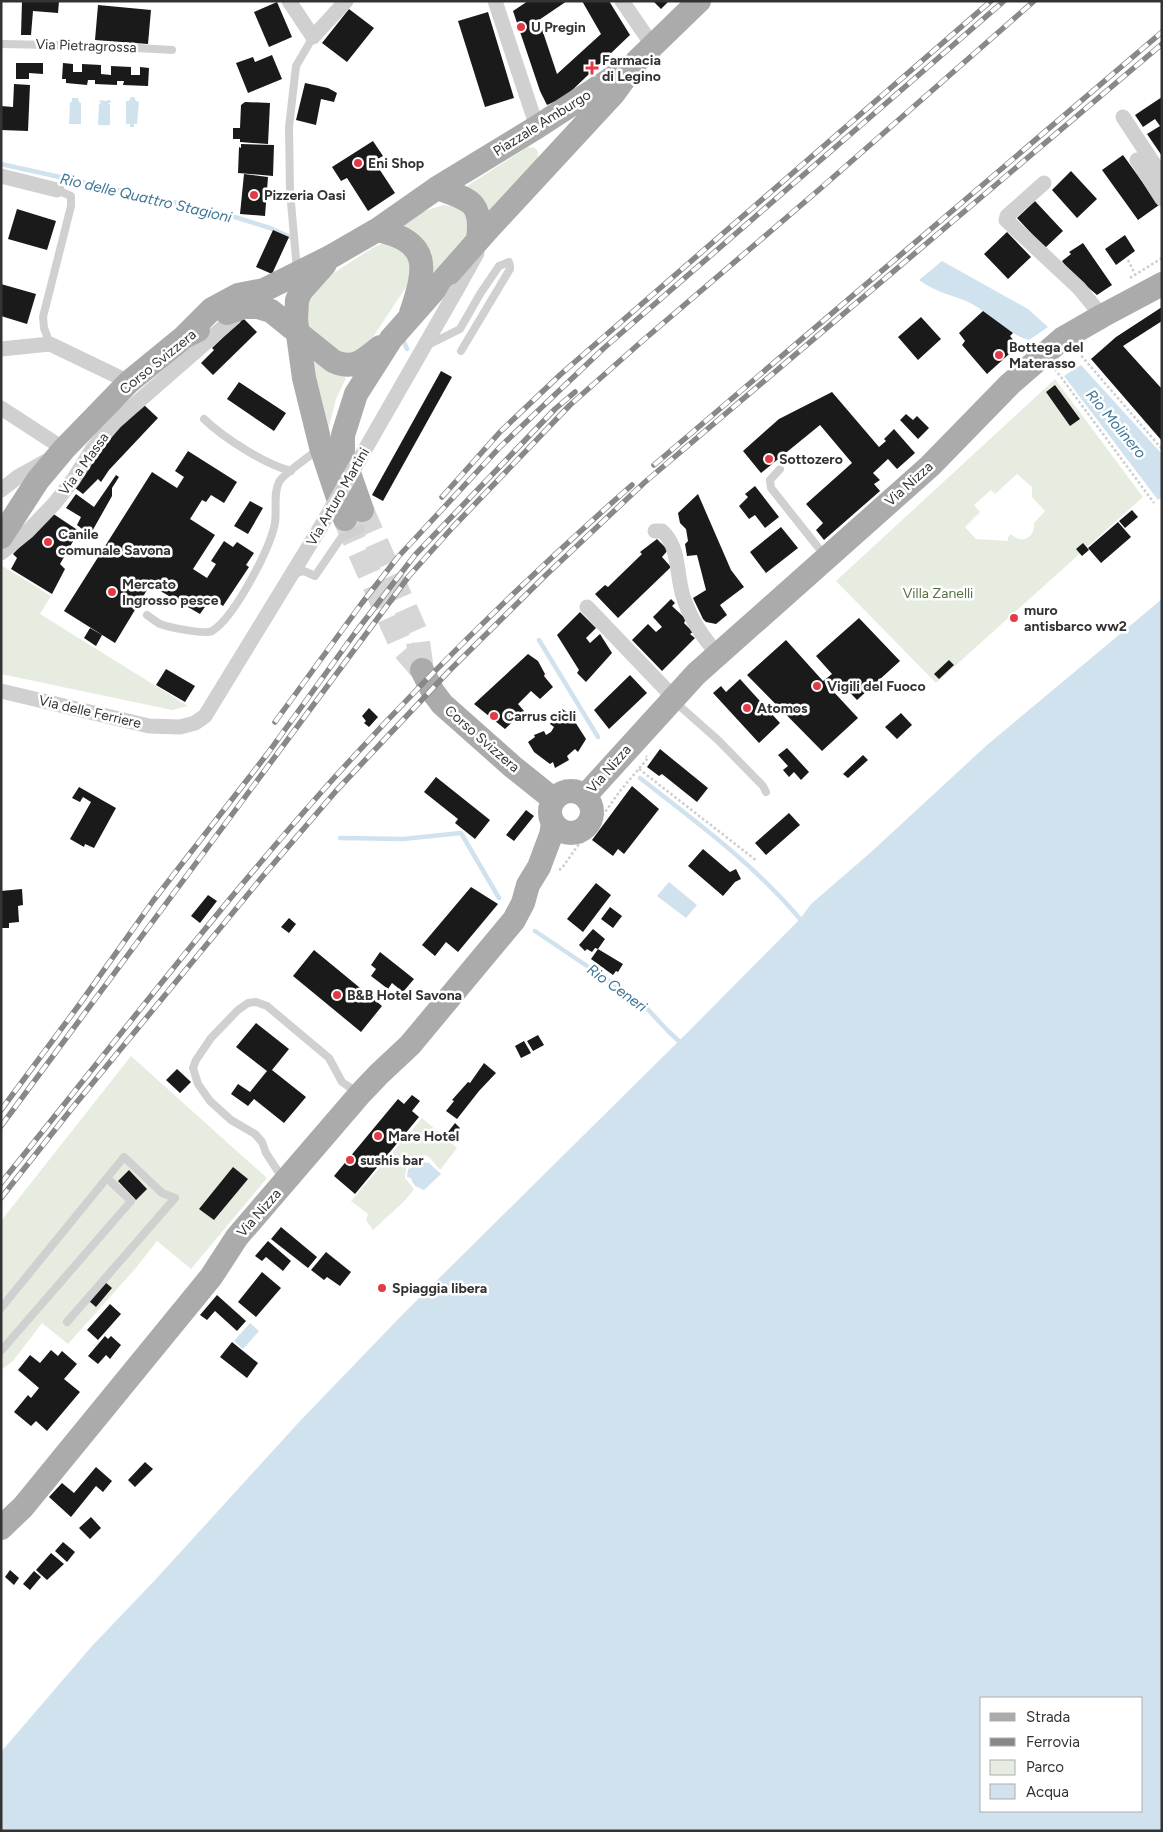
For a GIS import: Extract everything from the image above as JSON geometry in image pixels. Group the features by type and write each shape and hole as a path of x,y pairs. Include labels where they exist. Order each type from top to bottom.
{"main road":[{"path":"645,53 699,1"},
{"name":"Piazzale Amburgo","path":"184,337 212,309 238,295 264,290 332,256 378,230 437,188 537,127 645,53"},
{"name":"Piazzale Amburgo","path":"332,256 307,283 297,300 296,320 298,334 333,361 341,365 350,366 366,358 391,338 614,93 645,53"},
{"path":"537,127 553,143 552,160"},
{"path":"437,188 470,201 475,207 482,240"},
{"path":"378,230 400,236 410,243 421,257 421,276 418,292 408,319"},
{"name":"Via Nizza","path":"585,796 696,674 930,466 1010,384 1068,336 1162,284"},
{"name":"Corso Svizzera","path":"1,537 38,480 61,452 129,382 184,337 232,311 244,307 272,311 298,334"},
{"path":"298,334 304,378 320,447 356,519"},
{"name":"Piazzale Amburgo","path":"356,519 343,456 343,435 356,394 391,338"},
{"name":"Corso Svizzera","path":"422,670 433,692 442,704 513,767 553,799"},
{"path":"523,903 528,885 539,867 550,835 560,829 580,831 590,822 592,808 585,796 579,792 565,791 553,799 549,812 560,829 565,844 551,872 537,893 523,903"},
{"name":"Via Nizza","path":"1,1528 23,1507 211,1277 237,1237 360,1094 410,1045 514,920 523,903"}],"street":[{"path":"289,1 313,37 346,1"},
{"path":"495,1 537,127"},
{"path":"622,1 645,53"},
{"path":"1123,117 1161,172"},
{"path":"1137,160 1162,199"},
{"path":"2,181 57,190"},
{"path":"1044,183 1007,216 1007,222 1080,288 1102,316"},
{"name":"Via Arturo Martini","path":"180,727 195,723 205,716 320,528 424,348 482,240"},
{"name":"Via a Massa","path":"1,553 27,532 54,504 73,480 103,435 116,421 235,317"},
{"path":"1,348 50,344 129,382"},
{"path":"1,408 61,452 1,490"},
{"path":"655,531 662,531 668,536 676,559 682,595 700,634 718,655"},
{"path":"587,607 674,699"},
{"name":"Via delle Ferriere","path":"1,692 149,726 180,727"}],"lane":[{"path":"297,273 290,191 289,127 296,66 313,37"},
{"name":"Via Pietragrossa","path":"1,44 104,46 172,50"},
{"path":"50,344 44,328 43,317 71,206 71,196 57,190"},
{"path":"424,348 460,329 499,266 509,262 510,269 461,352"},
{"path":"204,419 214,429 275,467 290,471"},
{"path":"146,615 160,624 199,633 211,632 221,623 236,605 259,566 275,524 276,491 280,479 307,460 320,447"},
{"path":"780,469 770,480 771,488 826,558"},
{"path":"290,576 304,571 315,576 356,519"},
{"path":"674,699 718,740 763,786 766,792"},
{"path":"285,1183 266,1153 262,1142 255,1134 231,1120 210,1101 198,1084 193,1068 196,1060 211,1038 238,1010 248,1003 256,1002 267,1006 329,1058 342,1082 360,1094"},
{"path":"1,1308 124,1157 162,1193 176,1198 68,1322"},
{"path":"1,1351 131,1201 108,1178"}],"path":[{"path":"1128,260 1136,274"},
{"path":"1068,336 1080,356 1162,449"},
{"path":"1044,354 1154,502"},
{"path":"551,872 556,872 562,868 620,791 648,758"},
{"path":"639,769 757,861"}],"green space":[{"path":"528,147 535,148 538,152 538,160 488,216 485,202 467,186"},
{"path":"443,205 455,207 463,211 468,218 471,230 428,287 395,225"},
{"path":"386,242 408,249 412,278 365,349 344,358 305,325 309,289 374,247"},
{"path":"310,357 346,378 336,399 327,434"},
{"name":"Villa Zanelli","path":"1055,379 1143,497 936,683 836,581","holes":["1017,474 1032,487 1032,497 1045,511 1034,523 1032,533 1027,538 1019,539 1011,534 1008,537 1008,541 976,539 965,527 980,512 974,505 991,490 995,494"]},
{"path":"1,565 51,596 40,614 188,706 172,710 1,674"},
{"path":"131,1056 267,1178 191,1269 157,1241 135,1269 68,1344 42,1323 13,1361 1,1370 1,1221"},
{"path":"422,1118 457,1148 440,1170 425,1155 406,1169 405,1178 414,1189 373,1230 366,1220 368,1214 351,1201"}],"water":[{"path":"131,97 134,97 139,102 137,124 134,124 134,127 126,124 126,101 129,101"},
{"path":"72,98 78,98 81,103 81,124 69,124 70,102 72,102"},
{"path":"101,100 110,100 111,103 108,103 110,105 110,125 98,125 99,104 102,103 99,102"},
{"path":"942,261 1028,309 1048,327 1029,340 1005,328 974,305 936,290 919,280"},
{"name":"Rio Molinero","path":"1081,365 1162,454 1162,497 1158,500 1064,376"},
{"path":"1162,599 1162,1831 1,1831 1,1752 92,1646 156,1579 300,1421 405,1312 690,1030 800,919 811,904 870,853 987,745"},
{"path":"669,882 697,905 686,918 657,896"},
{"path":"421,1162 429,1163 441,1174 424,1190 416,1186 411,1178 407,1177 408,1169"},
{"path":"250,1323 259,1331 243,1349 234,1341"}],"building":[{"path":"22,1 59,1 58,13 33,11 31,35 21,35"},
{"path":"528,1 567,1 539,20 557,74 601,34 582,1 609,1 630,35 565,97 547,105 540,91 513,11"},
{"path":"653,1 669,1 661,9"},
{"path":"277,2 292,37 269,47 254,12"},
{"path":"98,5 151,10 148,44 95,40"},
{"path":"349,9 374,28 347,62 322,43"},
{"path":"488,12 514,98 485,107 458,21"},
{"path":"272,55 282,79 248,93 236,63 253,57 255,62"},
{"path":"16,63 43,63 43,74 29,73 29,79 16,79"},
{"path":"63,63 73,64 73,72 82,72 82,64 101,65 101,74 111,75 111,66 131,67 131,75 140,75 140,67 149,68 148,86 123,85 124,81 117,81 117,85 95,84 95,80 88,80 87,85 66,83 66,79 62,79"},
{"path":"305,83 328,88 337,93 334,102 321,99 316,125 296,120"},
{"path":"14,84 30,85 28,131 1,130 1,106 13,107"},
{"path":"1162,97 1162,156 1147,134 1160,126 1155,119 1143,127 1135,115"},
{"path":"245,102 270,103 268,144 240,142 240,139 233,139 233,128 240,128 241,105"},
{"path":"373,141 383,156 374,161 395,193 368,211 347,178 341,181 332,167"},
{"path":"241,144 274,145 273,176 238,173 239,147 241,148"},
{"path":"1123,155 1159,205 1138,220 1102,170"},
{"path":"1071,171 1097,199 1077,218 1052,190"},
{"name":"Pizzeria Oasi","path":"244,174 268,177 265,216 240,214"},
{"path":"1035,201 1063,231 1045,248 1017,218"},
{"path":"17,209 56,221 47,250 8,239"},
{"path":"273,230 289,237 272,274 256,267"},
{"path":"1007,232 1031,257 1008,279 984,254"},
{"path":"1125,235 1135,251 1116,265 1105,249"},
{"path":"1083,243 1112,285 1097,295 1069,271 1062,261 1071,254 1069,252"},
{"path":"1,284 36,294 27,324 1,316"},
{"path":"1162,307 1162,321 1123,346 1162,389 1162,441 1091,359 1116,337"},
{"path":"983,311 1013,333 1010,336 1018,346 987,374 962,345 965,341 959,333"},
{"path":"921,317 941,339 918,360 898,337"},
{"path":"243,318 257,332 213,375 201,363 214,350 212,348"},
{"path":"441,371 452,377 383,501 372,495"},
{"path":"239,382 286,413 274,431 227,399"},
{"path":"1055,385 1080,419 1070,426 1046,392"},
{"path":"832,392 879,447 886,441 884,439 894,429 915,453 897,469 888,459 873,473 880,480 874,484 880,491 824,540 816,530 823,523 806,504 852,463 820,425 761,473 743,451 779,419"},
{"path":"144,405 158,418 109,470 101,482 98,479 83,494 75,488 113,434"},
{"path":"906,414 913,420 917,416 929,428 918,439 900,420"},
{"path":"188,451 237,482 224,503 211,495 206,502 202,500 190,519 215,535 193,569 207,578 216,564 211,561 224,541 233,547 237,542 254,553 246,565 249,567 223,606 211,598 200,614 150,585 115,643 64,611 152,472 177,488 184,477 175,471"},
{"path":"116,475 119,477 112,488 112,496 90,535 77,525 81,517 66,508 76,494 94,507"},
{"path":"755,486 779,517 765,528 755,515 749,519 739,506 748,497 745,494"},
{"path":"698,494 731,570 744,587 720,605 727,615 716,624 706,622 703,619 693,598 706,590 697,555 687,556 685,544 688,541 686,529 680,523 678,513"},
{"path":"250,501 263,508 248,534 234,526"},
{"path":"1132,510 1138,517 1125,528 1119,521"},
{"name":"Canile comunale Savona","path":"52,513 79,531 60,564 65,569 52,594 11,569 17,558 13,554"},
{"path":"1118,522 1131,537 1101,563 1088,548"},
{"path":"781,527 798,548 766,573 750,552"},
{"path":"657,539 668,550 662,557 671,567 618,618 595,594 605,585 608,587 642,554 640,552"},
{"path":"1083,543 1089,550 1082,556 1076,549"},
{"path":"671,599 675,603 672,606 686,619 684,623 693,632 690,634 695,638 662,671 632,640 648,624 656,632 662,627 653,617"},
{"path":"580,612 596,628 586,638 590,643 600,634 612,653 586,682 577,673 579,670 557,635"},
{"path":"859,618 900,661 857,700 839,681 831,689 858,718 822,751 747,675 786,640 823,681 832,674 816,656"},
{"path":"90,628 102,635 96,646 84,638"},
{"path":"528,654 538,661 545,674 544,676 553,687 540,699 531,691 518,704 524,711 505,729 474,704"},
{"path":"949,660 954,665 939,679 934,674"},
{"path":"166,669 195,686 185,702 156,685"},
{"path":"630,675 647,693 609,729 594,710"},
{"name":"Atomos","path":"740,679 780,723 759,743 713,693 721,686 726,692"},
{"path":"369,708 378,717 369,727 364,723 366,721 362,716"},
{"path":"562,709 570,714 586,739 578,752 575,749 567,756 569,760 555,768 553,762 550,764 534,752 528,742 535,737 534,735 544,731 546,735 551,732 554,727 550,724 556,714 557,716"},
{"path":"901,713 912,725 897,739 885,727"},
{"path":"787,748 809,772 801,780 794,772 789,777 783,770 788,766 778,755"},
{"path":"660,749 708,788 697,802 662,774 659,776 647,767"},
{"path":"863,755 868,760 848,778 843,774"},
{"path":"436,777 490,820 475,839 455,823 458,819 424,792"},
{"path":"632,786 659,809 624,854 618,849 613,856 592,840"},
{"path":"79,787 116,808 94,848 85,844 84,847 70,839 91,802 83,797 80,802 72,798"},
{"path":"526,810 534,816 514,841 506,835"},
{"path":"789,813 800,825 766,855 755,843"},
{"path":"703,849 730,872 736,869 741,879 735,882 723,896 688,866"},
{"path":"596,883 611,895 583,932 567,919"},
{"path":"471,887 498,904 458,952 446,942 435,956 422,945"},
{"path":"22,889 23,905 18,906 19,922 9,923 9,928 1,928 1,891"},
{"path":"208,895 217,901 200,923 191,916"},
{"path":"610,907 622,916 613,928 601,919"},
{"path":"289,918 296,924 289,933 281,927"},
{"path":"593,929 605,939 598,949 595,948 592,952 587,949 585,951 579,945"},
{"path":"598,949 623,964 618,972 616,971 613,975 591,959"},
{"path":"314,950 382,1006 361,1032 293,976"},
{"path":"380,952 414,979 403,992 392,983 388,989 371,976 376,969 371,965"},
{"path":"256,1023 289,1049 272,1070 306,1097 284,1123 254,1099 248,1106 231,1094 238,1084 250,1092 267,1071 236,1047"},
{"path":"538,1035 544,1045 533,1051 527,1041"},
{"path":"524,1041 531,1053 521,1058 515,1046"},
{"path":"484,1063 496,1073 457,1119 446,1111 454,1101 452,1100 468,1082 470,1083"},
{"path":"177,1069 191,1082 180,1093 166,1080"},
{"path":"412,1095 420,1101 412,1111 419,1117 355,1194 334,1176 398,1099 404,1104"},
{"path":"455,1123 460,1128 453,1137 448,1132"},
{"path":"233,1167 248,1179 214,1220 199,1209"},
{"path":"129,1170 147,1189 136,1200 118,1181"},
{"path":"281,1227 317,1257 308,1268 271,1239"},
{"path":"268,1241 291,1261 283,1271 266,1257 262,1261 255,1256"},
{"path":"326,1252 351,1272 340,1286 327,1277 324,1280 311,1270"},
{"path":"262,1272 281,1288 256,1317 238,1302"},
{"path":"105,1282 112,1288 96,1307 89,1301"},
{"path":"217,1295 246,1321 237,1331 215,1311 207,1320 200,1315"},
{"path":"110,1304 121,1314 98,1340 87,1330"},
{"path":"105,1336 108,1339 111,1336 121,1345 110,1359 106,1355 98,1364 88,1356"},
{"path":"232,1342 258,1363 247,1378 220,1357"},
{"path":"51,1350 58,1356 62,1351 77,1364 64,1379 80,1392 47,1431 36,1421 31,1426 14,1412 28,1395 31,1398 39,1388 18,1370 30,1355 40,1363"},
{"path":"145,1462 153,1469 135,1487 128,1480"},
{"path":"96,1467 112,1481 103,1492 96,1486 71,1517 49,1497 62,1483 74,1493"},
{"path":"91,1517 101,1528 90,1539 79,1528"},
{"path":"63,1542 75,1552 67,1562 55,1551"},
{"path":"51,1553 64,1564 47,1580 36,1570"},
{"path":"10,1570 19,1578 14,1585 5,1577"},
{"path":"34,1571 41,1577 30,1590 23,1584"}],"waterway":[{"name":"Rio delle Quattro Stagioni","path":"1,164 222,213 270,228 290,237"},
{"name":"Rio delle Quattro Stagioni","path":"404,342 407,349"},
{"name":"Rio delle Quattro Stagioni","path":"539,640 598,737"},
{"name":"Rio delle Quattro Stagioni","path":"640,778 744,862 800,919"},
{"name":"Rio Ceneri","path":"340,838 403,839 461,833 499,898"},
{"name":"Rio Ceneri","path":"535,931 642,1003 682,1044"}],"tunnel":[{"path":"362,510 417,635 422,670"},
{"path":"345,519 402,647 422,670"}],"railway":[{"path":"442,497 500,432 561,374 991,1"},
{"path":"275,722 398,557 500,447 604,348 1004,1"},
{"path":"1,1126 409,576 452,528 570,405 1034,1"},
{"path":"654,465 1162,32"},
{"path":"1,1198 73,1107 263,876 336,791 449,671 546,575 645,482 1162,44"},
{"path":"1,1110 153,901 268,753 355,633 415,555 555,409 575,392"},
{"path":"1,1183 201,934 283,836 361,748 513,594 632,485"}],"place":[{"name":"U Pregin","path":"521,27"},
{"name":"Farmacia di Legino","path":"592,68"},
{"name":"Eni Shop","path":"358,163"},
{"name":"Pizzeria Oasi","path":"254,195"},
{"name":"Bottega del Materasso","path":"999,355"},
{"name":"Sottozero","path":"769,459"},
{"name":"Canile comunale Savona","path":"48,542"},
{"name":"Mercato Ingrosso pesce","path":"112,592"},
{"name":"muro antisbarco ww2","path":"1014,618"},
{"name":"Vigili del Fuoco","path":"817,686"},
{"name":"Atomos","path":"747,708"},
{"name":"Carrus cicli","path":"494,716"},
{"name":"B&B Hotel Savona","path":"337,995"},
{"name":"Mare Hotel","path":"378,1136"},
{"name":"sushis bar","path":"350,1160"},
{"name":"Spiaggia libera","path":"382,1288"}]}
